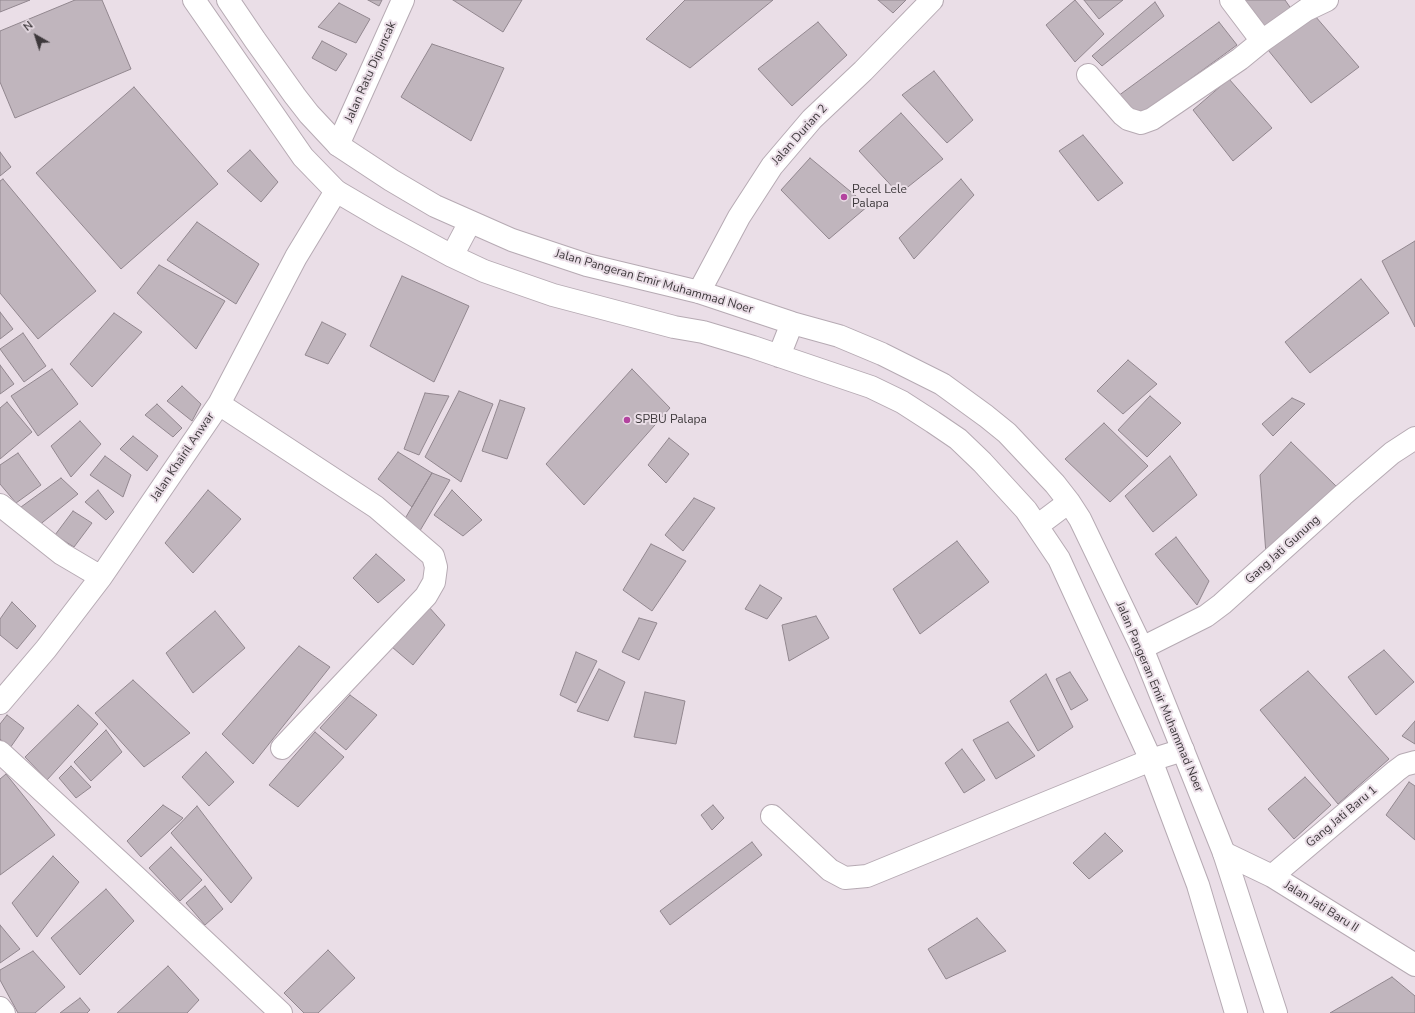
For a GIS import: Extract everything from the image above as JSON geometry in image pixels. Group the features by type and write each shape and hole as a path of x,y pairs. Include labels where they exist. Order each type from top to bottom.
{"street":[{"path":"194,0 303,157 336,191 382,218 452,256 484,271 553,295 674,327 702,332 871,387 902,402 933,422 958,439 982,462 1026,510 1059,559 1150,760 1198,885 1236,1013"},
{"name":"Jalan Pangeran Emir Muhammad Noer","path":"228,0 309,114 338,145 429,203 512,240 587,264 699,292 839,336 882,354 942,384 1007,433 1055,484 1080,519 1142,648 1224,853 1276,1013"},
{"name":"Jalan Ratu Dipuncak","path":"338,145 404,0"},
{"name":"Jalan Durian 2","path":"699,292 740,218 772,166 812,119 863,71 932,0"},
{"path":"1232,0 1262,42"},
{"path":"1088,75 1122,115 1128,119 1141,123 1152,119 1240,59 1306,10 1327,0"},
{"path":"232,55 255,40"},
{"name":"Jalan Khairil Anwar","path":"0,703 46,649 101,577 219,404 296,257 336,191"},
{"path":"452,256 470,222"},
{"path":"779,356 792,322"},
{"path":"219,404 376,507 433,556 436,567 434,582 426,596 282,748"},
{"name":"Gang Jati Gunung","path":"1142,648 1206,616 1222,604 1343,495 1392,453 1415,438"},
{"path":"1037,526 1069,502"},
{"path":"0,505 62,554 101,577"},
{"path":"772,816 830,870 845,878 867,876 1150,760 1183,750"},
{"path":"0,752 281,1013"},
{"name":"Gang Jati Baru 1","path":"1272,876 1396,771 1404,765 1415,762"},
{"name":"Jalan Jati Baru II","path":"1224,853 1272,876 1415,965"},
{"path":"0,1008 4,1013"}],"building":[{"path":"0,0 30,0 0,12"},
{"path":"75,0 102,0 131,69 15,118 0,82 0,31"},
{"path":"368,0 382,0 379,6"},
{"path":"453,0 522,0 503,32"},
{"path":"685,0 773,0 690,68 646,39"},
{"path":"878,0 906,0 893,13"},
{"path":"1075,0 1104,34 1075,62 1046,25"},
{"path":"1084,0 1123,0 1099,19"},
{"path":"1240,0 1285,0 1292,10 1261,31"},
{"path":"1155,2 1164,16 1102,66 1092,56"},
{"path":"339,3 370,19 356,43 318,27"},
{"path":"1309,9 1359,67 1311,103 1264,45"},
{"path":"818,22 847,55 792,106 758,69"},
{"path":"1219,22 1237,45 1134,120 1118,96"},
{"path":"322,41 347,54 336,71 312,58"},
{"path":"432,44 504,68 471,141 401,97"},
{"path":"934,71 973,120 947,143 902,95"},
{"path":"1229,79 1272,128 1233,161 1193,110"},
{"path":"134,87 218,184 121,269 36,173"},
{"path":"901,113 943,159 899,194 859,151"},
{"path":"1083,135 1123,183 1098,201 1059,151"},
{"path":"250,150 278,182 261,202 227,171"},
{"path":"0,152 11,167 0,176"},
{"path":"810,158 868,206 829,239 781,190"},
{"path":"3,179 96,291 38,339 0,293 0,181"},
{"path":"961,179 974,195 914,259 899,238"},
{"path":"197,222 259,264 236,304 167,260"},
{"path":"1415,241 1415,327 1382,261"},
{"path":"159,265 225,301 196,349 137,293"},
{"path":"402,276 469,306 434,382 370,346"},
{"path":"1361,279 1389,313 1310,373 1285,342"},
{"path":"0,312 13,329 0,339"},
{"path":"114,313 142,332 92,387 70,364"},
{"path":"322,322 346,334 328,364 305,355"},
{"path":"23,333 46,366 24,382 0,349"},
{"path":"1128,360 1157,384 1123,414 1097,391"},
{"path":"0,365 14,384 0,394"},
{"path":"52,369 78,404 38,436 11,396"},
{"path":"632,369 670,408 584,505 546,464"},
{"path":"182,386 201,404 192,421 167,401"},
{"path":"459,391 493,404 461,482 425,457"},
{"path":"425,393 449,396 419,455 404,449"},
{"path":"1150,396 1181,423 1147,457 1118,430"},
{"path":"1292,398 1305,404 1273,436 1262,424"},
{"path":"500,400 525,408 507,459 482,451"},
{"path":"7,402 32,432 0,459 0,408"},
{"path":"157,404 182,428 173,437 145,415"},
{"path":"80,421 101,444 71,477 51,446"},
{"path":"1104,423 1148,466 1110,502 1065,459"},
{"path":"133,436 158,456 147,471 120,449"},
{"path":"669,438 689,454 666,483 648,465"},
{"path":"1291,442 1337,487 1266,554 1260,475"},
{"path":"398,452 432,473 412,507 378,479"},
{"path":"18,453 41,485 16,503 0,484 0,465"},
{"path":"105,456 131,475 123,497 90,475"},
{"path":"1170,456 1197,495 1153,532 1125,496"},
{"path":"432,473 450,480 418,534 403,522"},
{"path":"61,478 78,494 38,526 21,507"},
{"path":"98,490 114,512 106,520 85,502"},
{"path":"208,490 241,519 193,573 165,543"},
{"path":"452,490 482,520 463,536 434,515"},
{"path":"694,498 715,508 683,551 665,535"},
{"path":"73,511 92,523 74,547 55,535"},
{"path":"1176,537 1209,581 1197,605 1155,554"},
{"path":"957,541 989,582 920,634 893,589"},
{"path":"651,544 686,561 652,611 623,590"},
{"path":"376,554 405,580 378,603 353,578"},
{"path":"760,585 782,598 767,619 745,609"},
{"path":"12,602 36,626 17,649 0,635 0,619"},
{"path":"428,606 445,625 413,665 392,647"},
{"path":"215,611 245,648 193,693 166,653"},
{"path":"816,616 829,638 789,661 782,625"},
{"path":"639,618 657,623 639,660 622,652"},
{"path":"299,646 330,667 253,764 222,734"},
{"path":"1384,650 1414,682 1376,715 1348,677"},
{"path":"576,652 597,661 576,703 560,695"},
{"path":"599,669 625,682 608,721 577,711"},
{"path":"1308,671 1389,759 1338,804 1260,710"},
{"path":"1070,672 1088,700 1071,710 1056,679"},
{"path":"1046,674 1073,727 1038,751 1010,701"},
{"path":"133,680 190,733 144,767 95,713"},
{"path":"645,692 685,701 676,744 634,737"},
{"path":"350,695 377,715 346,750 320,728"},
{"path":"78,705 98,724 47,780 25,757"},
{"path":"7,715 24,728 10,748 0,739 0,724"},
{"path":"1415,721 1415,744 1402,736"},
{"path":"1008,722 1035,756 996,779 973,740"},
{"path":"106,730 122,752 91,781 74,762"},
{"path":"315,732 344,757 298,807 269,785"},
{"path":"962,749 985,780 964,793 945,763"},
{"path":"206,752 234,782 209,806 182,777"},
{"path":"71,766 91,787 76,798 59,778"},
{"path":"6,774 55,835 0,875 0,779"},
{"path":"1305,777 1331,805 1294,839 1268,809"},
{"path":"1409,782 1415,786 1415,840 1386,815"},
{"path":"163,805 183,818 141,857 127,841"},
{"path":"713,805 724,818 712,830 701,815"},
{"path":"197,806 252,878 231,903 171,833"},
{"path":"1105,833 1123,851 1089,879 1073,863"},
{"path":"752,842 762,855 670,925 660,911"},
{"path":"171,847 202,880 180,901 149,868"},
{"path":"53,856 79,882 37,937 12,903"},
{"path":"205,886 223,909 205,925 186,903"},
{"path":"106,889 134,921 80,975 51,938"},
{"path":"977,918 1006,951 946,979 928,949"},
{"path":"0,925 20,949 0,963"},
{"path":"328,950 355,978 318,1013 304,1013 284,993"},
{"path":"33,951 65,987 35,1013 18,1013 0,980 0,970"},
{"path":"168,966 199,1000 187,1013 117,1013"},
{"path":"1392,977 1415,996 1415,1013 1330,1013"},
{"path":"80,998 90,1010 87,1013 60,1013"}],"place":[{"name":"Pecel Lele Palapa","path":"844,197"},
{"name":"SPBU Palapa","path":"627,420"}]}
